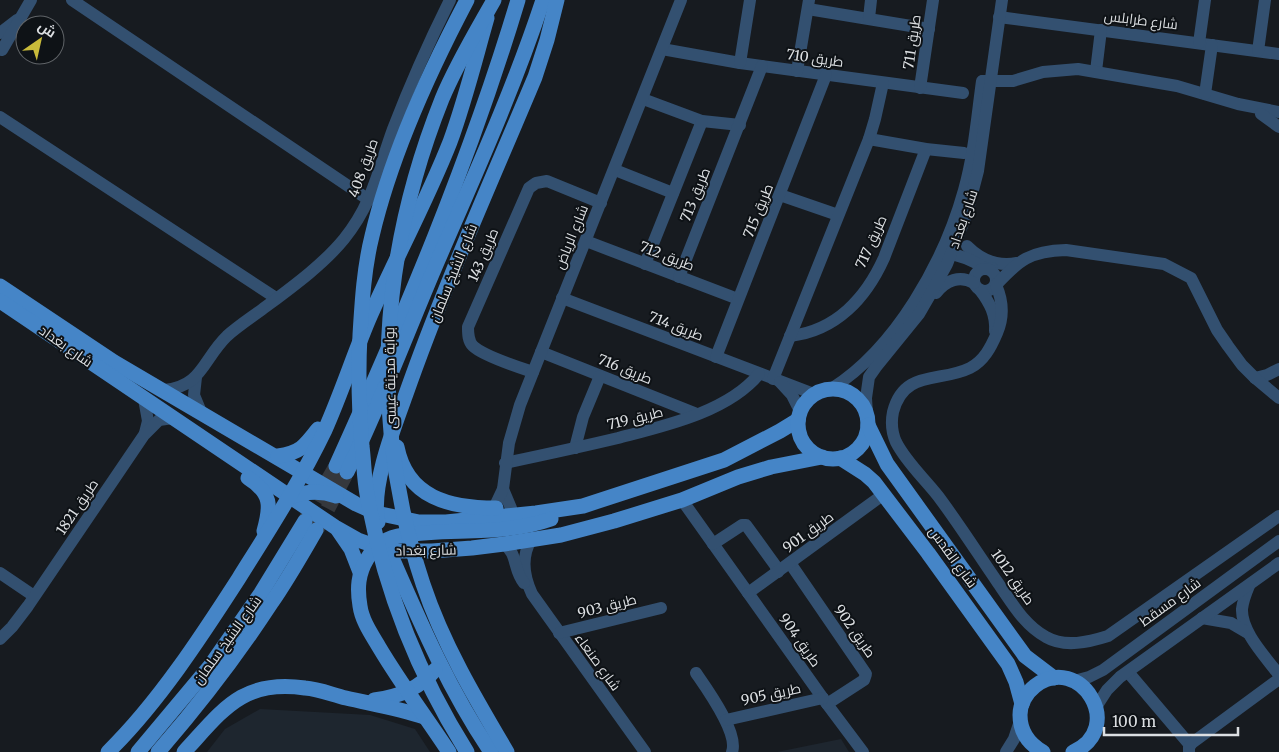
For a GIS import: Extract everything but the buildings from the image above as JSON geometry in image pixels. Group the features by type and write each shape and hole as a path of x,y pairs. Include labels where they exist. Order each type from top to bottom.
{"main road":[{"name":"بوابة مدينة عيسى","path":"467,0 408,125 382,200 371,238 364,285 359,343 359,384 367,492 384,568 428,684 467,752"},
{"name":"بوابة مدينة عيسى","path":"493,0 442,98 415,181 397,253 389,316 388,359 390,432 403,512 423,585 443,635 464,678 507,752"},
{"path":"108,752 123,737 193,648 298,486 335,406 368,322 428,194 449,143 470,84 493,0"},
{"name":"شارع الشيخ سلمان","path":"518,0 470,147 365,403 341,469 376,410 515,77 543,0"},
{"name":"شارع الشيخ سلمان","path":"491,752 439,664 404,582 383,546 376,513 380,480 396,421 434,320 535,77 557,0"},
{"name":"شارع بغداد","path":"0,286 114,362 278,456 298,486"},
{"name":"شارع بغداد","path":"0,301 174,419 298,486 356,504 376,513 419,522 446,522 536,513 582,506 724,460 780,431 799,416"},
{"path":"832,389 849,393 863,406 867,420 867,434 857,450 840,458 831,459 812,452 804,443 799,432 799,416 804,405 814,394 832,389"},
{"path":"278,456 292,454 303,447 335,406"},
{"path":"174,419 179,431 263,490 269,509 259,547"},
{"name":"شارع القدس","path":"867,420 887,464 1025,656 1054,678"},
{"path":"396,421 395,439 398,455 406,473 420,489 444,502 477,508 582,506"},
{"name":"شارع بغداد","path":"310,520 335,527 358,540 383,546 432,551 472,548 561,535 682,500 738,477 776,466 822,457"},
{"name":"شارع القدس","path":"840,458 865,474 884,494 1008,664 1016,682 1022,704"},
{"path":"298,486 310,491 324,492 356,504"},
{"path":"298,486 310,520"},
{"path":"449,752 407,691 369,629 360,608 358,586 360,572 368,556 394,537 418,533 472,532 523,526 549,520 582,506"},
{"name":"شارع الشيخ سلمان","path":"138,752 210,666 310,520"},
{"name":"شارع الشيخ سلمان","path":"158,752 220,675 272,603 310,520"},
{"path":"335,527 351,549 360,572"},
{"path":"404,582 412,567 432,551"},
{"path":"363,702 383,699 407,691 425,680 439,664"},
{"path":"1043,752 1035,748 1022,731 1020,721 1022,704 1031,689 1037,684 1054,678 1074,681 1088,691 1096,707 1097,722 1092,736 1085,745 1074,752"},
{"path":"184,752 221,711 243,696 263,688 279,686 307,688 363,702 394,707 424,716"},
{"path":"1092,736 1098,752"}],"street":[{"path":"22,15 31,0"},
{"path":"72,0 369,200"},
{"name":"طريق 408","path":"164,390 181,387 196,377 228,335 276,298 336,247 352,228 369,200 407,93 450,0"},
{"name":"شارع الرياض","path":"494,508 503,489 505,463 514,424 533,372 681,0"},
{"path":"740,63 750,0"},
{"path":"869,18 871,0"},
{"name":"طريق 711","path":"920,88 933,0"},
{"name":"شارع بغداد","path":"832,389 856,371 896,327 945,257 961,230 977,177 995,0"},
{"name":"شارع بغداد","path":"867,420 866,398 870,377 919,314 945,257 964,189 1002,0"},
{"path":"1205,0 1205,94"},
{"path":"1258,51 1265,0"},
{"path":"798,71 809,4 929,29"},
{"name":"شارع طرابلس","path":"999,17 1279,54"},
{"path":"0,34 15,22"},
{"path":"1,51 15,27"},
{"path":"1096,71 1101,30"},
{"name":"طريق 710","path":"662,49 740,63 963,93"},
{"name":"طريق 713","path":"678,277 762,66"},
{"path":"986,86 1013,81 1043,72 1069,68 1177,86 1238,104 1279,112"},
{"name":"طريق 715","path":"716,357 826,75"},
{"path":"777,381 790,336 869,139 883,83"},
{"path":"643,99 702,121 740,125"},
{"path":"1238,104 1279,120"},
{"path":"1261,114 1279,127"},
{"path":"0,117 276,298"},
{"name":"طريق 713","path":"645,264 702,121"},
{"path":"869,139 926,149 964,153"},
{"name":"طريق 717","path":"790,336 820,329 842,317 876,274 926,149"},
{"path":"614,170 673,193"},
{"name":"طريق 143","path":"533,372 483,352 473,346 468,338 468,327 529,188 536,183 548,181 601,203"},
{"path":"780,195 838,215"},
{"path":"961,230 975,261 995,274 996,285 1002,301 1000,327 995,339"},
{"name":"طريق 712","path":"586,241 738,300"},
{"path":"967,246 984,260 1013,264"},
{"path":"995,339 994,318 986,298 976,284 975,276 979,270 1013,264 1040,252 1066,250 1164,264 1191,278 1217,330 1228,346 1242,365 1279,398"},
{"path":"945,257 975,261"},
{"path":"945,257 987,292 994,288 1013,264"},
{"path":"919,314 946,282 960,278 976,284"},
{"name":"طريق 714","path":"562,298 814,394"},
{"name":"طريق 1012","path":"995,339 984,356 970,368 947,375 928,377 908,387 900,395 896,405 892,419 893,432 905,456 938,496 1024,620 1046,637 1067,643 1086,643 1108,636 1279,516"},
{"name":"طريق 716","path":"541,352 697,414"},
{"path":"1255,378 1275,371"},
{"path":"1265,386 1275,371"},
{"name":"طريق 719","path":"505,463 670,425 743,391 759,374"},
{"path":"575,448 583,417 600,376"},
{"path":"196,377 194,395 201,412"},
{"name":"طريق 714","path":"777,381 792,395 799,416"},
{"name":"طريق 1821","path":"144,399 148,421 144,434"},
{"name":"طريق 1821","path":"0,639 12,627 34,596 144,434 160,420 174,419"},
{"name":"شارع الرياض","path":"503,489 511,508"},
{"name":"طريق 901","path":"748,593 884,494"},
{"name":"طريق 904","path":"682,500 863,752"},
{"path":"713,544 742,525 746,525 778,572"},
{"name":"شارع صنعاء","path":"529,588 525,559 526,549 531,540"},
{"name":"شارع مسقط","path":"1074,681 1089,677 1103,670 1279,540"},
{"name":"شارع صنعاء","path":"504,544 514,556 519,578 529,588 645,752"},
{"name":"طريق 902","path":"790,563 866,674 864,680 825,701"},
{"path":"1096,707 1107,690 1128,672 1279,563"},
{"path":"0,573 34,596"},
{"path":"1248,586 1242,610 1244,622 1248,632 1279,675"},
{"name":"طريق 903","path":"559,633 661,608"},
{"path":"1202,618 1230,623 1248,632"},
{"path":"1128,672 1190,749 1279,679"},
{"path":"696,673 726,720 733,745 732,752"},
{"name":"طريق 905","path":"726,720 825,701"},
{"path":"1006,752 1014,739 1020,721"}],"shaded area":[{"path":"260,709 370,715 415,729 430,752 207,752 225,729"},
{"path":"841,739 849,752 777,752"}],"tunnel":[{"path":"305,521 336,466"},
{"path":"317,529 347,472"}]}
